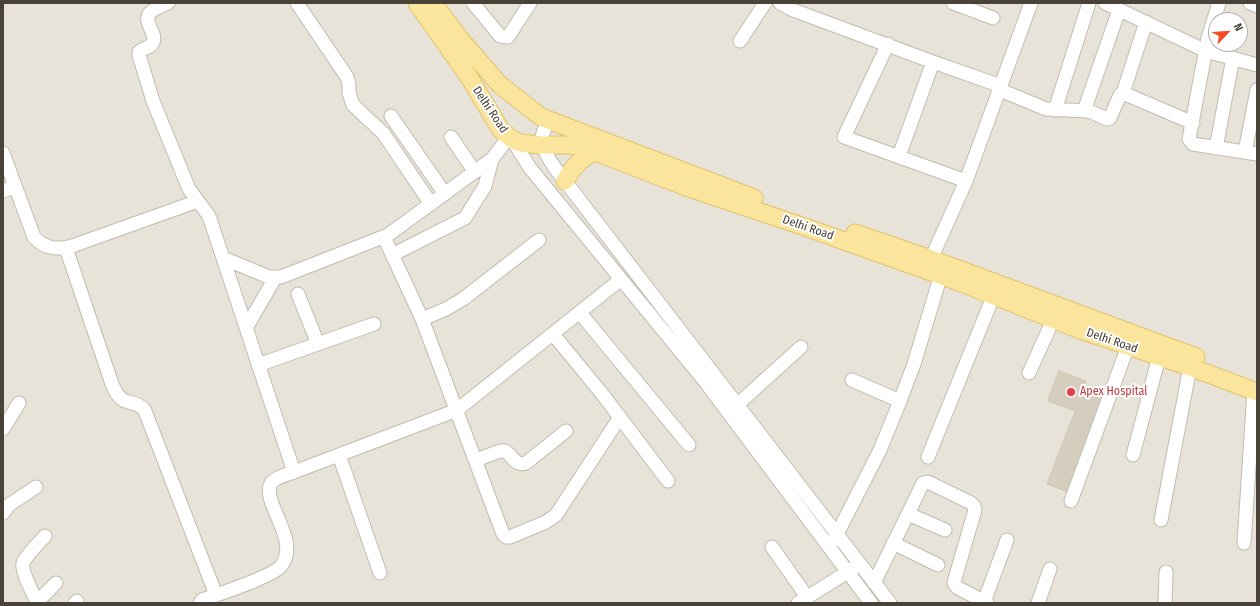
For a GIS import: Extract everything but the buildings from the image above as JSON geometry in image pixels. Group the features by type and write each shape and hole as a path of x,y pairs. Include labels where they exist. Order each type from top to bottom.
{"main road":[{"name":"Delhi Road","path":"417,3 469,77 501,130 510,138 520,143 569,144 596,152 686,187 936,267 993,297 1053,320 1190,367 1256,387"},
{"path":"434,3 490,75 503,88 525,105 550,121 1256,387"},
{"path":"486,104 503,88"},
{"path":"565,181 570,171 581,159 596,152"}],"street":[{"path":"168,3 148,15 147,19 154,38 151,46 142,49 139,52 139,56 153,101 189,189 209,216 294,472"},
{"path":"297,3 347,77 349,93 353,105 384,133 431,204"},
{"path":"473,3 500,36 504,38 508,37 530,3"},
{"path":"740,41 765,3"},
{"path":"780,3 795,6 1000,88 1046,109 1092,112 1109,119 1120,95 1123,93 1146,22"},
{"path":"954,3 993,18"},
{"path":"829,549 880,450 914,364 936,267 1030,3"},
{"path":"1055,110 1088,3"},
{"path":"1105,3 1206,51 1257,65"},
{"path":"1219,3 1208,38 1189,139 1190,142 1193,144 1251,154 1257,90"},
{"path":"1250,3 1257,6"},
{"path":"1084,111 1119,10"},
{"path":"888,44 844,137 966,181"},
{"path":"1216,148 1233,58"},
{"path":"898,156 932,62"},
{"path":"1123,93 1193,123"},
{"path":"390,116 445,194"},
{"path":"550,121 544,128 542,144 546,155 890,603"},
{"path":"451,137 475,172"},
{"path":"223,258 269,277 275,278 384,237 399,228 492,159 510,138 530,168 706,384 871,603"},
{"path":"3,153 9,189 34,237 43,245 51,248 66,248 198,201"},
{"path":"392,255 465,218 485,186 492,159"},
{"path":"384,237 422,319 503,534 506,537 510,537 546,522 556,515 620,417"},
{"path":"422,319 446,309 463,299 538,240"},
{"path":"66,248 112,384 116,392 123,400 137,404 145,411 216,595"},
{"path":"246,328 275,278"},
{"path":"200,603 202,600 272,573 282,566 288,547 271,499 269,488 270,484 274,480 457,410 620,280"},
{"path":"298,294 318,344"},
{"path":"928,457 993,297"},
{"path":"580,312 689,445"},
{"path":"1029,373 1053,320"},
{"path":"258,365 374,324"},
{"path":"553,334 620,417 668,480"},
{"path":"1071,502 1128,346"},
{"path":"737,404 801,347"},
{"path":"1133,455 1160,357"},
{"path":"1161,520 1190,367"},
{"path":"852,380 900,402"},
{"path":"1244,543 1256,387"},
{"path":"3,429 19,404"},
{"path":"476,460 500,451 504,451 508,452 519,463 526,463 566,431"},
{"path":"339,455 380,573"},
{"path":"874,582 923,484 928,482 972,503 974,506 975,510 954,582 958,588 986,602 1007,540"},
{"path":"3,513 9,505 36,488"},
{"path":"908,514 945,530"},
{"path":"45,536 25,559 23,565 24,572 36,602 56,582"},
{"path":"893,543 938,565"},
{"path":"772,547 803,600 860,564"},
{"path":"1038,603 1050,569"},
{"path":"1165,603 1166,572"}],"shaded area":[{"path":"3,3 1257,3 1257,603 3,603"}],"place":[{"name":"Apex Hospital","path":"1071,392"}]}
